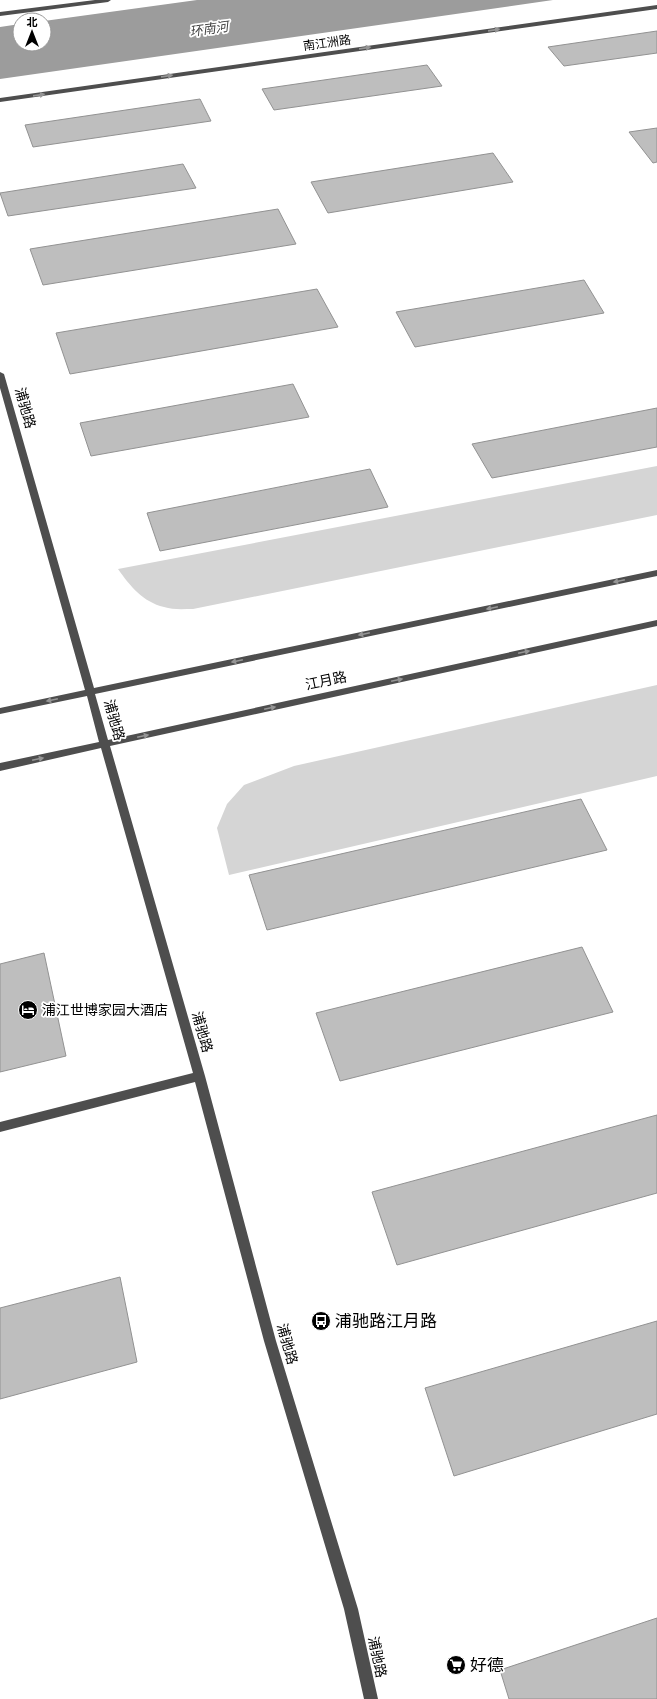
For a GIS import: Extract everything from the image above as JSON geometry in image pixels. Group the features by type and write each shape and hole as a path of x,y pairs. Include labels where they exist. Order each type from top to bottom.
{"street":[{"path":"0,14 108,0"},
{"name":"南江洲路","path":"0,100 657,7"},
{"name":"浦驰路","path":"0,374 199,1076 270,1341 351,1609 371,1699"},
{"path":"0,711 657,573"},
{"name":"江月路","path":"0,767 657,623"},
{"path":"0,1127 199,1076"}],"shaded area":[{"path":"657,466 657,515 193,609 171,609 156,605 143,597 132,587 118,569"},
{"path":"657,685 657,776 229,875 217,828 227,804 244,785 294,766"}],"water":[{"name":"环南河","path":"197,0 553,0 0,79 0,27 12,25 12,52 52,52 52,20"}],"building":[{"path":"657,31 657,53 564,66 548,47"},
{"path":"427,65 442,86 274,110 262,89"},
{"path":"200,99 211,121 33,147 25,125"},
{"path":"657,128 657,162 653,163 629,132"},
{"path":"493,153 513,182 328,213 311,182"},
{"path":"183,164 196,188 8,216 0,193"},
{"path":"278,209 296,244 43,285 30,249"},
{"path":"584,280 604,313 415,347 396,312"},
{"path":"317,289 338,327 70,374 56,333"},
{"path":"293,384 309,417 91,456 80,423"},
{"path":"657,408 657,447 492,478 472,444"},
{"path":"370,469 388,507 160,551 147,513"},
{"path":"581,799 607,850 267,930 249,875"},
{"path":"582,947 613,1012 340,1081 316,1013"},
{"name":"浦江世博家园大酒店","path":"44,953 66,1056 0,1072 0,964"},
{"path":"657,1115 657,1193 397,1265 372,1192"},
{"path":"120,1277 137,1362 0,1399 0,1308"},
{"path":"657,1321 657,1414 454,1476 425,1388"},
{"path":"657,1618 657,1699 509,1699 500,1670"}],"place":[{"name":"浦江世博家园大酒店","path":"28,1010"},
{"name":"浦驰路江月路","path":"321,1321"},
{"name":"好德","path":"456,1665"}]}
